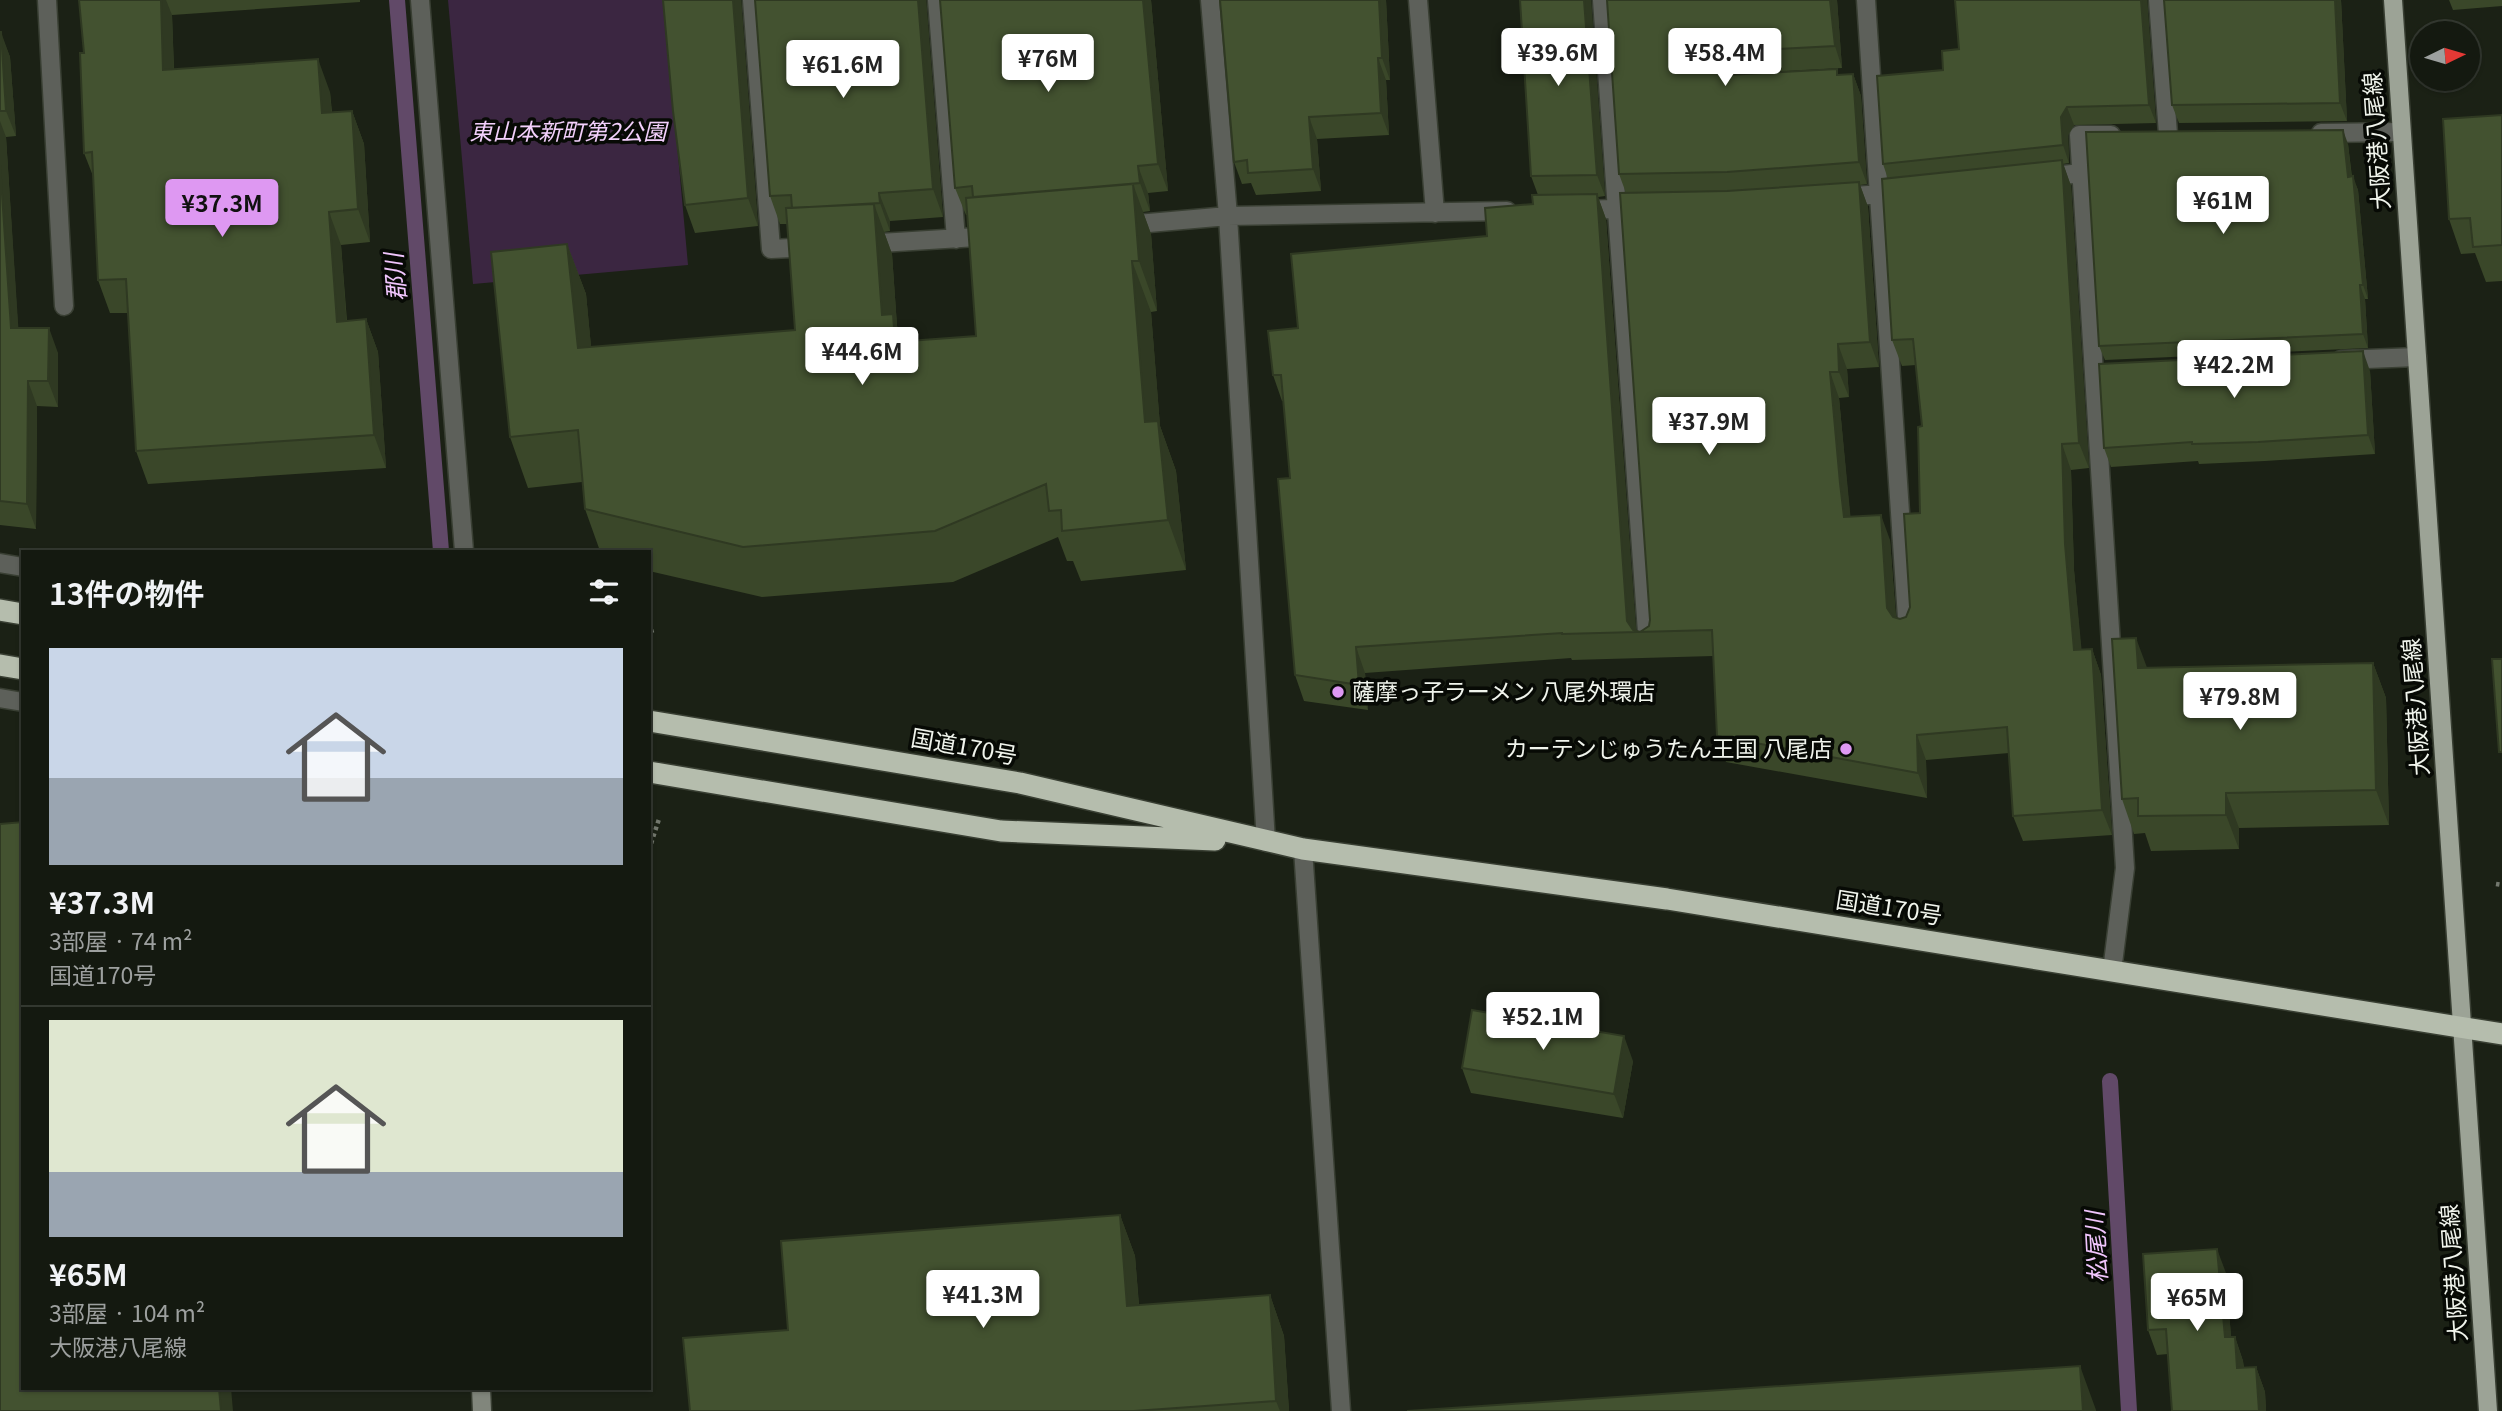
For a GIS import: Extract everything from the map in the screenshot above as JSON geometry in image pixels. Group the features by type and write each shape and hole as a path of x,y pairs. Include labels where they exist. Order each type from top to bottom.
{"highway":[{"path":"0,610 21,614"},
{"path":"0,665 21,669"},
{"name":"国道170号","path":"651,721 1020,783 1303,849 1667,899 2502,1034"},
{"name":"国道170号","path":"651,772 1001,831 1266,842"}],"main road":[{"name":"大阪港八尾線","path":"2392,0 2488,1411"}],"street":[{"path":"47,0 64,306"},
{"path":"420,0 464,550"},
{"path":"752,0 771,249 824,246"},
{"path":"937,0 956,239"},
{"path":"1210,0 1228,216 1266,842"},
{"path":"1418,0 1435,213"},
{"path":"1602,0 1648,646"},
{"path":"1866,0 1908,634"},
{"path":"2158,0 2168,134"},
{"path":"2305,133 2401,132"},
{"path":"2112,971 2125,868 2100,372 2079,135 2130,134"},
{"path":"2026,179 2081,173"},
{"path":"1825,198 1918,190"},
{"path":"1560,211 1669,207"},
{"path":"1105,227 1228,216 1532,211"},
{"path":"850,245 1010,235"},
{"path":"2322,361 2417,356"},
{"path":"0,564 21,567"},
{"path":"0,698 21,702"},
{"path":"1303,849 1341,1411"},
{"path":"481,1390 482,1411"}],"path":[{"path":"651,630 653,636"},
{"path":"651,844 659,819"}],"green space":[{"name":"東山本新町第2公園","path":"448,0 664,0 688,265 473,284"}],"building":[{"path":"79,0 161,0 163,70 318,59 322,113 352,111 358,209 329,212 337,322 366,319 374,435 136,451 126,279 98,280 92,152 84,153 80,53 84,53"},
{"path":"663,0 733,0 748,198 685,205"},
{"path":"755,0 918,0 933,189 879,193 880,203 792,208 791,195 770,196"},
{"path":"940,0 1143,0 1158,164 1138,166 1140,183 973,197 972,186 955,188"},
{"path":"1220,0 1379,0 1381,113 1309,117 1313,169 1248,173 1247,160 1234,162"},
{"path":"1520,0 1584,0 1597,175 1531,176"},
{"path":"1607,0 1830,0 1835,46 1725,52 1716,57 1715,64 1720,73 1727,75 1837,69 1837,75 1853,74 1859,162 1727,172 1619,174"},
{"path":"1955,0 2141,0 2149,105 2067,107 2061,117 2063,145 1883,164 1877,76 1943,70 1942,51 1959,49"},
{"path":"2164,0 2335,0 2340,103 2172,105"},
{"path":"1,32 6,111 0,111"},
{"path":"2502,115 2502,245 2473,247 2470,218 2449,219 2443,119"},
{"path":"2343,130 2348,177 2353,176 2363,285 2360,285 2363,334 2099,346 2086,132"},
{"path":"2062,160 2079,443 2062,444 2065,544 2074,650 2092,649 2102,810 2013,816 2007,727 1917,735 1918,773 1717,736 1712,630 1640,632 1649,626 1650,620 1620,193 1727,191 1859,182 1870,342 1838,344 1839,372 1830,372 1840,483 1844,517 1881,515 1887,608 1893,617 1900,619 1906,617 1910,607 1904,514 1920,513 1918,427 1922,426 1913,339 1892,340 1882,179"},
{"path":"0,164 11,328 49,328 48,381 28,381 27,504 0,501"},
{"path":"1133,184 1139,261 1132,261 1145,422 1158,421 1168,520 1062,531 1061,510 1049,511 1046,484 935,531 743,547 585,509 578,430 510,437 491,252 567,244 578,348 795,330 786,208 874,204 882,315 893,314 895,342 976,336 966,198"},
{"path":"1597,194 1627,621 1633,630 1640,632 1562,633 1356,647 1359,685 1295,675 1278,479 1290,478 1281,375 1273,375 1268,331 1298,328 1291,254 1487,236 1485,208 1533,204 1532,195"},
{"path":"2363,351 2368,435 2104,448 2099,364"},
{"path":"2136,638 2138,668 2373,663 2376,790 2226,793 2226,815 2138,816 2138,798 2122,799 2112,639"},
{"path":"2492,659 2502,659 2502,752 2499,752"},
{"path":"21,822 21,1390 219,1390 221,1411 0,1411 0,824"},
{"path":"1472,1010 1624,1036 1614,1094 1462,1068"},
{"path":"1120,1215 1127,1306 1270,1295 1276,1401 1134,1411 690,1411 683,1338 788,1330 781,1241"},
{"path":"2217,1249 2225,1337 2235,1337 2237,1368 2256,1367 2259,1411 2172,1411 2166,1329 2148,1330 2143,1254"},
{"path":"2080,1366 2083,1411 1407,1411"}],"waterway":[{"name":"郡川","path":"397,0 441,550"},
{"name":"松尾川","path":"2110,1081 2129,1411"}],"place":[{"name":"薩摩っ子ラーメン 八尾外環店","path":"1338,692"},
{"name":"カーテンじゅうたん王国 八尾店","path":"1846,749"}]}
